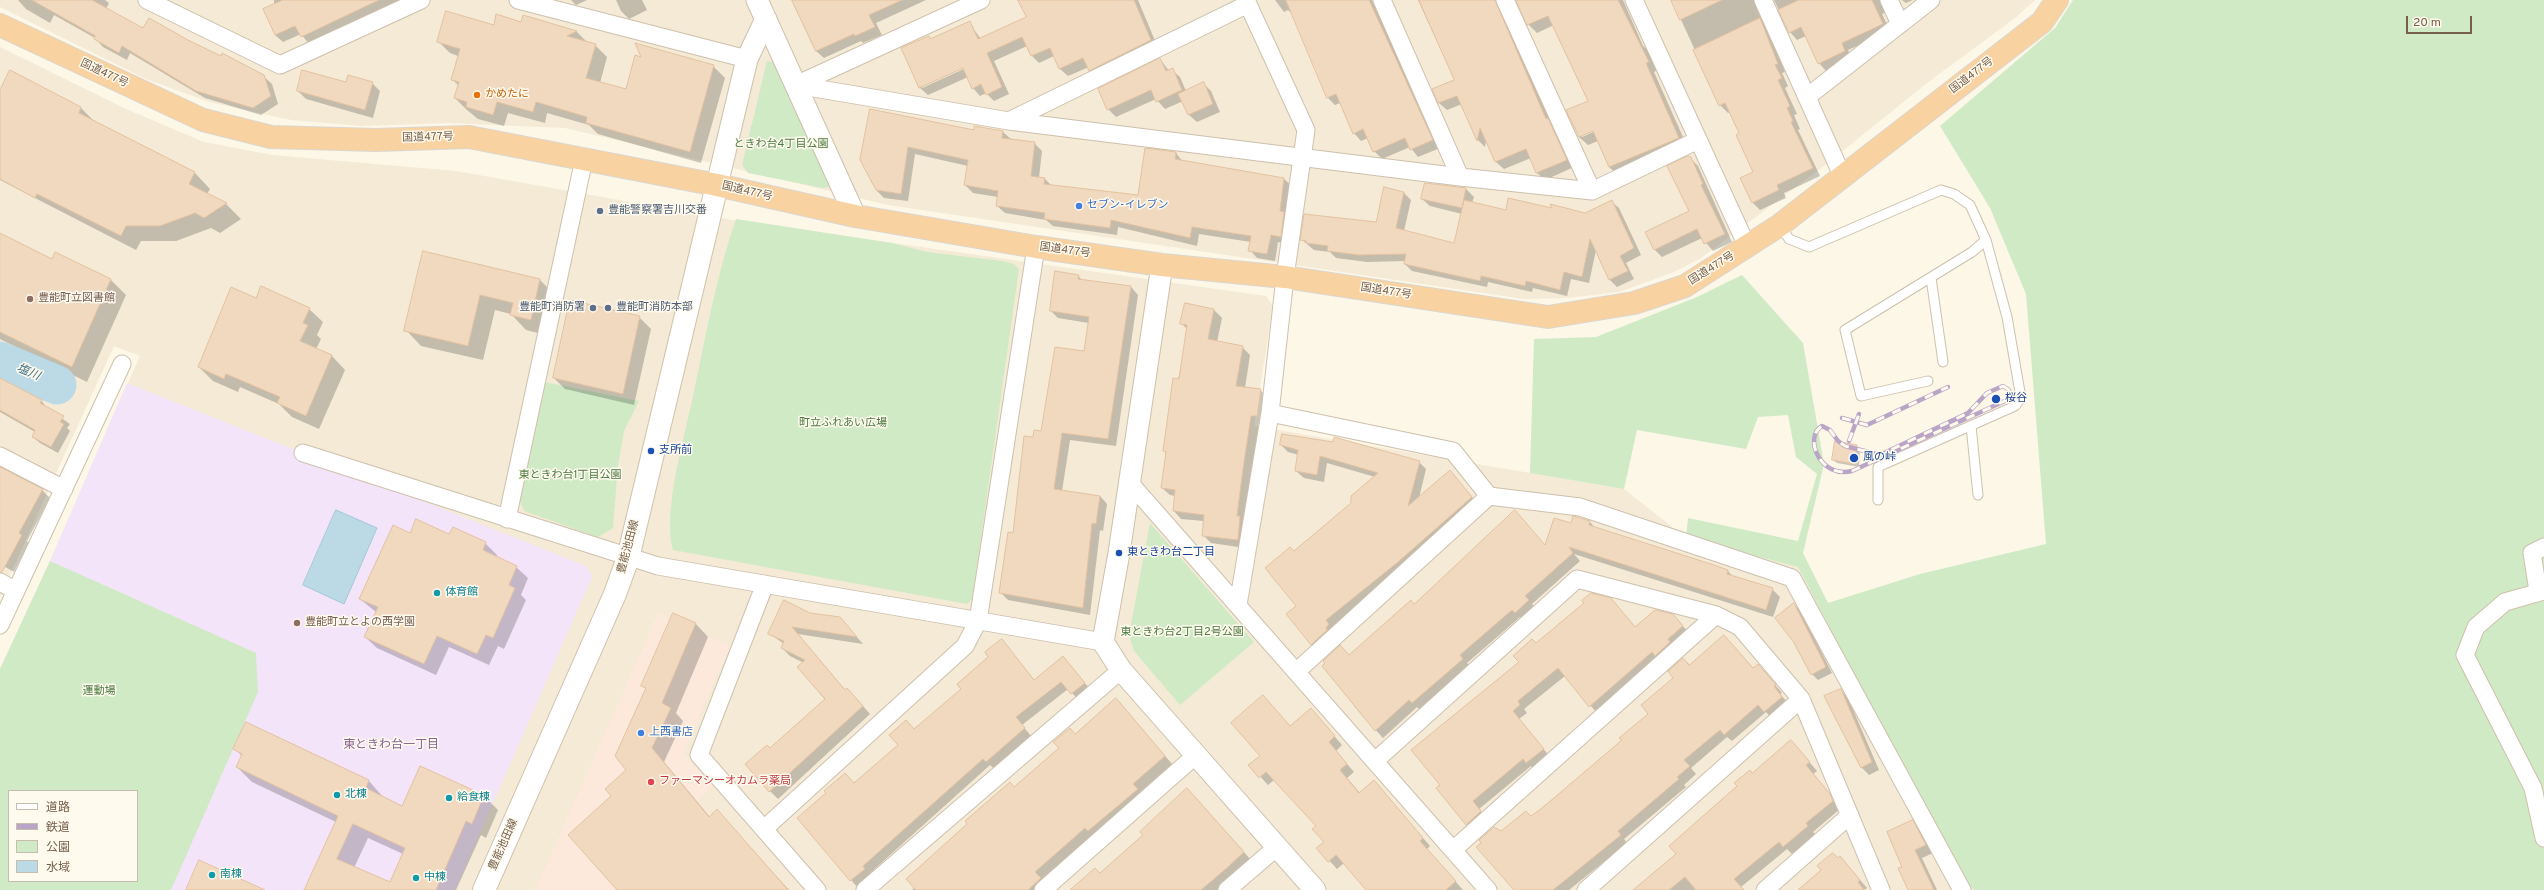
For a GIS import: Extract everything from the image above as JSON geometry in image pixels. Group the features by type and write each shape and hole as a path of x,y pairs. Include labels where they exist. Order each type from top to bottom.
{"highway":[{"name":"国道477号","path":"0,25 203,120 271,137 376,140 469,137 584,158 716,185 855,216 1036,247 1162,265 1285,277 1548,317 1634,303 1685,286 1780,225 1842,175 2042,22 2057,0"}],"main road":[{"name":"豊能池田線","path":"484,890 615,594 628,558 716,185"}],"street":[{"path":"148,0 280,65 421,0"},
{"path":"518,0 747,59"},
{"path":"757,0 855,216"},
{"path":"796,85 981,0"},
{"path":"1382,0 1460,177"},
{"path":"1505,0 1592,191"},
{"path":"1634,0 1747,246"},
{"path":"1762,0 1842,175"},
{"path":"1889,0 1900,24"},
{"path":"1807,97 1931,0"},
{"path":"1009,121 1247,2 1306,130 1304,156 1285,277 1270,413 1238,605"},
{"path":"716,185 747,59 766,19"},
{"path":"796,85 1009,121 1304,156 1460,177 1592,191 1698,140"},
{"path":"508,519 584,158"},
{"path":"764,829 965,646 978,621 1036,247"},
{"path":"1162,265 1103,642 1121,670 1314,890"},
{"path":"0,625 122,364"},
{"path":"1270,413 1453,451 1489,496 1580,508 1792,578 1962,890"},
{"path":"304,453 628,558 658,566 1103,642"},
{"path":"0,456 64,490"},
{"path":"1129,482 1488,890"},
{"path":"1296,672 1489,496"},
{"path":"2544,547 2532,553 2541,591 2505,602 2476,627 2466,655 2533,788 2544,838"},
{"path":"1375,761 1577,579 1716,615 1740,627 1801,699 1881,890"},
{"path":"0,582 16,591"},
{"path":"765,584 699,755 817,890"},
{"path":"1453,850 1716,615"},
{"path":"865,890 1121,670"},
{"path":"1586,890 1801,699"},
{"path":"1044,890 1196,755"},
{"path":"1765,890 1850,815"},
{"path":"1227,890 1277,847"}],"lane":[{"path":"1780,225 1789,240 1809,247 1941,190 1954,194 1970,204 1986,240 2008,317 2021,398 2015,406 1878,467 1878,500"},
{"path":"1928,381 1861,396 1845,330 1972,252 1986,240"},
{"path":"1931,278 1943,362"},
{"path":"1971,426 1978,495"}],"shaded area":[{"path":"0,0 2035,0 2015,18 1927,83 1824,166 1701,258 1672,273 1619,292 1568,298 1524,299 888,205 565,128 449,123 362,126 291,120 209,102 146,79 0,7"},
{"path":"0,47 126,109 204,142 272,155 456,171 738,221 1266,296 1273,306 1254,426 1624,489 1686,538 1798,567 1959,874 1974,890 0,890 0,669 50,561 140,356 114,346 0,597"},
{"name":"豊能町立とよの西学園","path":"127,383 586,566 592,577 455,890 0,890 0,669 50,561"},
{"path":"658,613 730,646 683,753 713,786 698,800 777,890 535,890"}],"green space":[{"path":"2073,0 2544,0 2544,890 1974,890 1959,874 1798,567 1686,538 1688,518 1798,541 1817,474 1796,457 1788,415 1758,417 1746,449 1637,430 1624,489 1530,473 1534,339 1596,337 1697,297 1742,275 1803,343 1824,464 1803,553 1828,603 1920,574 2046,544 2026,294 1990,208 1940,126 2055,28"},
{"name":"ときわ台4丁目公園","path":"767,61 781,64 833,177 829,187 823,188 748,173 742,165"},
{"name":"町立ふれあい広場","path":"736,219 892,243 927,252 1002,261 1014,264 1019,269 972,599 967,604 673,550 670,534 670,516 672,495 680,452 717,284"},
{"name":"東ときわ台1丁目公園","path":"544,382 639,401 624,431 618,465 613,528 598,537 524,511 518,497"},
{"name":"東ときわ台2丁目2号公園","path":"1150,523 1254,642 1180,705 1134,651 1129,635"},
{"name":"運動場","path":"50,561 256,653 258,692 171,890 0,890 0,669"}],"water":[{"path":"336,510 377,528 344,604 303,585"}],"building":[{"path":"32,0 92,0 143,28 149,18 188,40 221,56 222,53 264,75 271,96 253,108 196,91 122,46 119,53 94,39 95,36"},
{"path":"283,0 379,0 301,37 295,26 275,35 263,9"},
{"path":"792,0 902,0 869,15 875,27 855,36 854,34 816,51"},
{"path":"1018,0 1134,0 1151,40 1089,71 1083,58 1059,69 1050,48 1031,56 1022,37 987,53 1002,87 986,95 981,84 972,89 963,68 919,88 901,48 929,36 930,39 970,21 978,39 1026,17"},
{"path":"1286,0 1369,0 1433,140 1410,150 1405,138 1373,152 1363,129 1353,134 1336,94 1327,98"},
{"path":"1419,0 1495,0 1546,119 1548,118 1567,160 1536,173 1526,149 1495,162 1480,128 1477,141 1457,96 1438,103 1432,89 1454,80"},
{"path":"1516,0 1618,0 1649,62 1646,63 1679,138 1609,167 1593,131 1579,137 1566,110 1588,101 1548,16 1527,25"},
{"path":"1671,0 1722,0 1680,20"},
{"path":"1799,0 1872,0 1883,24 1842,43 1845,51 1818,64 1801,27 1789,33 1778,10"},
{"path":"446,11 494,25 496,14 521,22 523,15 577,31 567,36 596,44 586,78 626,89 635,55 641,57 635,43 714,65 690,152 586,123 587,117 536,102 533,112 497,102 493,115 466,107 467,102 454,98 459,82 451,80 460,49 437,42"},
{"path":"1760,18 1778,64 1775,65 1782,78 1778,80 1790,106 1787,108 1793,121 1791,122 1813,168 1777,185 1779,190 1752,203 1740,178 1753,172 1736,135 1739,133 1725,103 1719,106 1693,50"},
{"path":"1160,58 1166,71 1173,68 1182,90 1156,102 1151,90 1107,110 1098,89"},
{"path":"10,70 81,107 79,113 195,172 189,184 227,203 204,218 195,213 160,226 126,226 121,236 37,194 35,198 0,179 0,90"},
{"path":"302,70 346,82 348,75 373,82 365,110 297,91"},
{"path":"1204,82 1213,104 1188,115 1178,94"},
{"path":"870,109 974,130 974,126 1003,131 1002,138 1035,142 1031,176 1045,178 1044,184 1138,195 1145,148 1176,152 1175,159 1284,178 1280,211 1284,212 1281,237 1271,235 1267,254 1248,251 1251,236 1192,227 1190,238 1111,220 1110,228 1044,219 1045,213 996,206 998,191 964,185 968,160 908,147 901,194 876,190 860,160"},
{"path":"1688,156 1691,157 1703,184 1701,185 1725,234 1704,244 1697,229 1654,250 1645,232 1689,211 1667,166"},
{"path":"1425,183 1466,188 1462,208 1421,199"},
{"path":"1384,187 1404,192 1396,228 1454,243 1464,200 1506,210 1508,198 1552,208 1550,204 1585,213 1612,200 1634,248 1620,256 1628,271 1609,280 1590,239 1582,277 1564,272 1560,290 1526,281 1525,286 1481,276 1480,281 1404,264 1406,254 1359,255 1327,251 1328,246 1306,243 1306,241 1300,240 1304,214 1376,222"},
{"path":"0,233 52,259 55,252 111,279 72,367 0,332"},
{"path":"423,251 540,279 531,320 510,315 513,303 480,295 468,346 404,331"},
{"path":"1055,271 1079,275 1078,279 1131,286 1108,439 1062,433 1054,489 1100,496 1096,524 1092,523 1083,608 999,593 1008,532 1013,533 1024,436 1033,437 1034,430 1041,431 1055,347 1084,351 1089,317 1050,311"},
{"path":"261,286 310,308 303,323 308,325 300,341 332,355 306,416 277,403 280,397 226,374 224,379 198,367 231,287 256,298"},
{"path":"570,300 640,316 623,394 553,378"},
{"path":"1185,303 1214,309 1208,339 1243,346 1236,386 1261,389 1257,416 1251,416 1237,516 1240,516 1238,540 1202,536 1204,515 1173,511 1175,490 1161,488 1166,452 1163,451 1173,378 1179,379 1187,325 1180,324"},
{"path":"0,378 42,400 40,403 64,416 60,422 64,424 51,447 32,437 35,430 0,410"},
{"path":"1282,434 1333,442 1334,437 1420,461 1408,506 1450,470 1472,497 1398,562 1326,620 1329,624 1326,628 1327,630 1311,645 1286,614 1296,606 1265,568 1290,547 1294,551 1351,503 1351,496 1378,473 1320,456 1317,475 1295,471 1298,450 1280,445"},
{"path":"1835,441 1857,445 1855,464 1832,460"},
{"path":"0,467 43,489 19,533 22,535 2,572 0,572"},
{"path":"1515,510 1545,545 1554,518 1571,523 1573,516 1590,521 1589,525 1728,570 1727,574 1773,588 1766,610 1569,547 1573,553 1525,596 1529,600 1515,613 1512,610 1460,655 1463,659 1412,703 1409,700 1375,731 1322,666 1325,663 1323,661 1340,645 1349,655 1411,600 1414,604"},
{"name":"体育館","path":"416,519 449,534 453,527 486,542 483,550 517,566 509,585 515,588 493,638 486,635 477,654 437,636 424,664 364,637 378,607 359,599 393,525 410,533"},
{"path":"1591,593 1611,598 1635,627 1655,610 1673,614 1683,626 1668,639 1670,642 1655,656 1652,652 1589,707 1558,668 1518,701 1520,705 1513,711 1544,749 1526,763 1523,759 1473,801 1481,811 1466,825 1436,788 1440,785 1411,750 1519,662 1513,656 1532,639 1536,643 1584,603 1582,601"},
{"path":"784,600 810,613 840,617 857,637 792,627 845,690 847,688 863,706 769,792 745,764 767,745 770,748 825,699 797,667 805,660 781,648 784,641 768,634"},
{"path":"1794,603 1826,667 1811,675 1793,641 1775,618"},
{"path":"673,613 696,623 662,703 671,708 652,748 709,817 717,809 788,890 617,890 568,835 611,796 605,789 626,770 615,756 646,688 641,686"},
{"path":"1724,635 1753,668 1758,664 1776,685 1774,686 1782,697 1764,712 1758,705 1724,735 1720,730 1684,760 1690,766 1677,777 1679,779 1618,831 1621,835 1553,890 1514,890 1476,847 1481,843 1479,840 1494,827 1501,831 1526,811 1531,816 1541,809 1622,740 1619,738 1648,714 1641,705 1673,678 1668,671 1683,658 1689,665"},
{"path":"1002,639 1034,680 1063,656 1085,683 1071,694 1061,682 1016,717 1025,728 986,762 983,759 863,866 865,869 850,881 797,818 826,793 824,791 845,773 854,783 898,745 889,735 906,720 914,729 961,689 957,684 988,657 985,652"},
{"path":"1841,689 1872,762 1861,768 1824,696"},
{"path":"1263,695 1290,726 1311,708 1335,736 1329,742 1347,764 1340,770 1359,793 1374,780 1423,838 1420,841 1456,881 1446,890 1366,890 1336,855 1328,862 1316,848 1324,842 1312,829 1316,826 1266,772 1259,778 1248,765 1260,756 1231,723"},
{"path":"1116,698 1165,756 1133,784 1138,789 1088,831 1085,828 1035,872 1041,878 1028,890 916,890 906,879 967,824 965,821 1010,782 1014,787 1059,748 1053,742 1070,728 1075,734"},
{"name":"北棟","path":"246,722 369,780 366,788 402,806 420,766 484,795 472,824 466,821 436,890 304,890 338,816 236,767 242,754 233,749","holes":["353,824 405,848 390,882 337,859"]},
{"path":"1791,740 1810,762 1806,765 1830,794 1833,801 1806,823 1808,826 1783,847 1779,842 1734,879 1744,890 1696,890 1685,877 1669,890 1633,890 1676,854 1669,846 1737,786 1734,783 1750,770 1752,773"},
{"path":"1187,788 1244,852 1228,867 1201,890 1070,890 1095,868 1100,873 1143,835 1140,832"},
{"path":"1913,820 1926,845 1915,850 1934,890 1908,890 1898,868 1902,867 1887,832"},
{"path":"1833,853 1838,858 1840,856 1860,880 1858,882 1864,890 1798,890 1821,870 1817,866"},
{"name":"南棟","path":"199,860 265,890 186,890"}],"waterway":[{"name":"塩川","path":"0,361 57,385"}],"railway":[{"path":"2003,386 2009,390 2010,395 2007,400 1852,471 1841,472 1831,469 1823,463 1818,456 1814,439 1817,431 1822,426 1830,430 1838,441 1845,446 1880,455 1968,413 1987,393 2003,386"},
{"path":"1842,418 1867,425 1948,387"},
{"path":"1849,441 1859,414"}],"place":[{"name":"かめたに","path":"477,95"},
{"name":"セブン-イレブン","path":"1079,206"},
{"name":"豊能警察署吉川交番","path":"600,211"},
{"name":"豊能町立図書館","path":"30,299"},
{"name":"豊能町消防署","path":"593,308"},
{"name":"豊能町消防本部","path":"608,308"},
{"name":"桜谷","path":"1996,399"},
{"name":"支所前","path":"651,451"},
{"name":"風の峠","path":"1854,458"},
{"name":"東ときわ台二丁目","path":"1119,553"},
{"name":"体育館","path":"437,593"},
{"name":"豊能町立とよの西学園","path":"297,623"},
{"name":"上西書店","path":"641,733"},
{"name":"ファーマシーオカムラ薬局","path":"651,782"},
{"name":"北棟","path":"337,795"},
{"name":"給食棟","path":"449,798"},
{"name":"南棟","path":"212,875"},
{"name":"中棟","path":"416,878"}],"district":[{"name":"東ときわ台一丁目","path":"391,746"}]}
